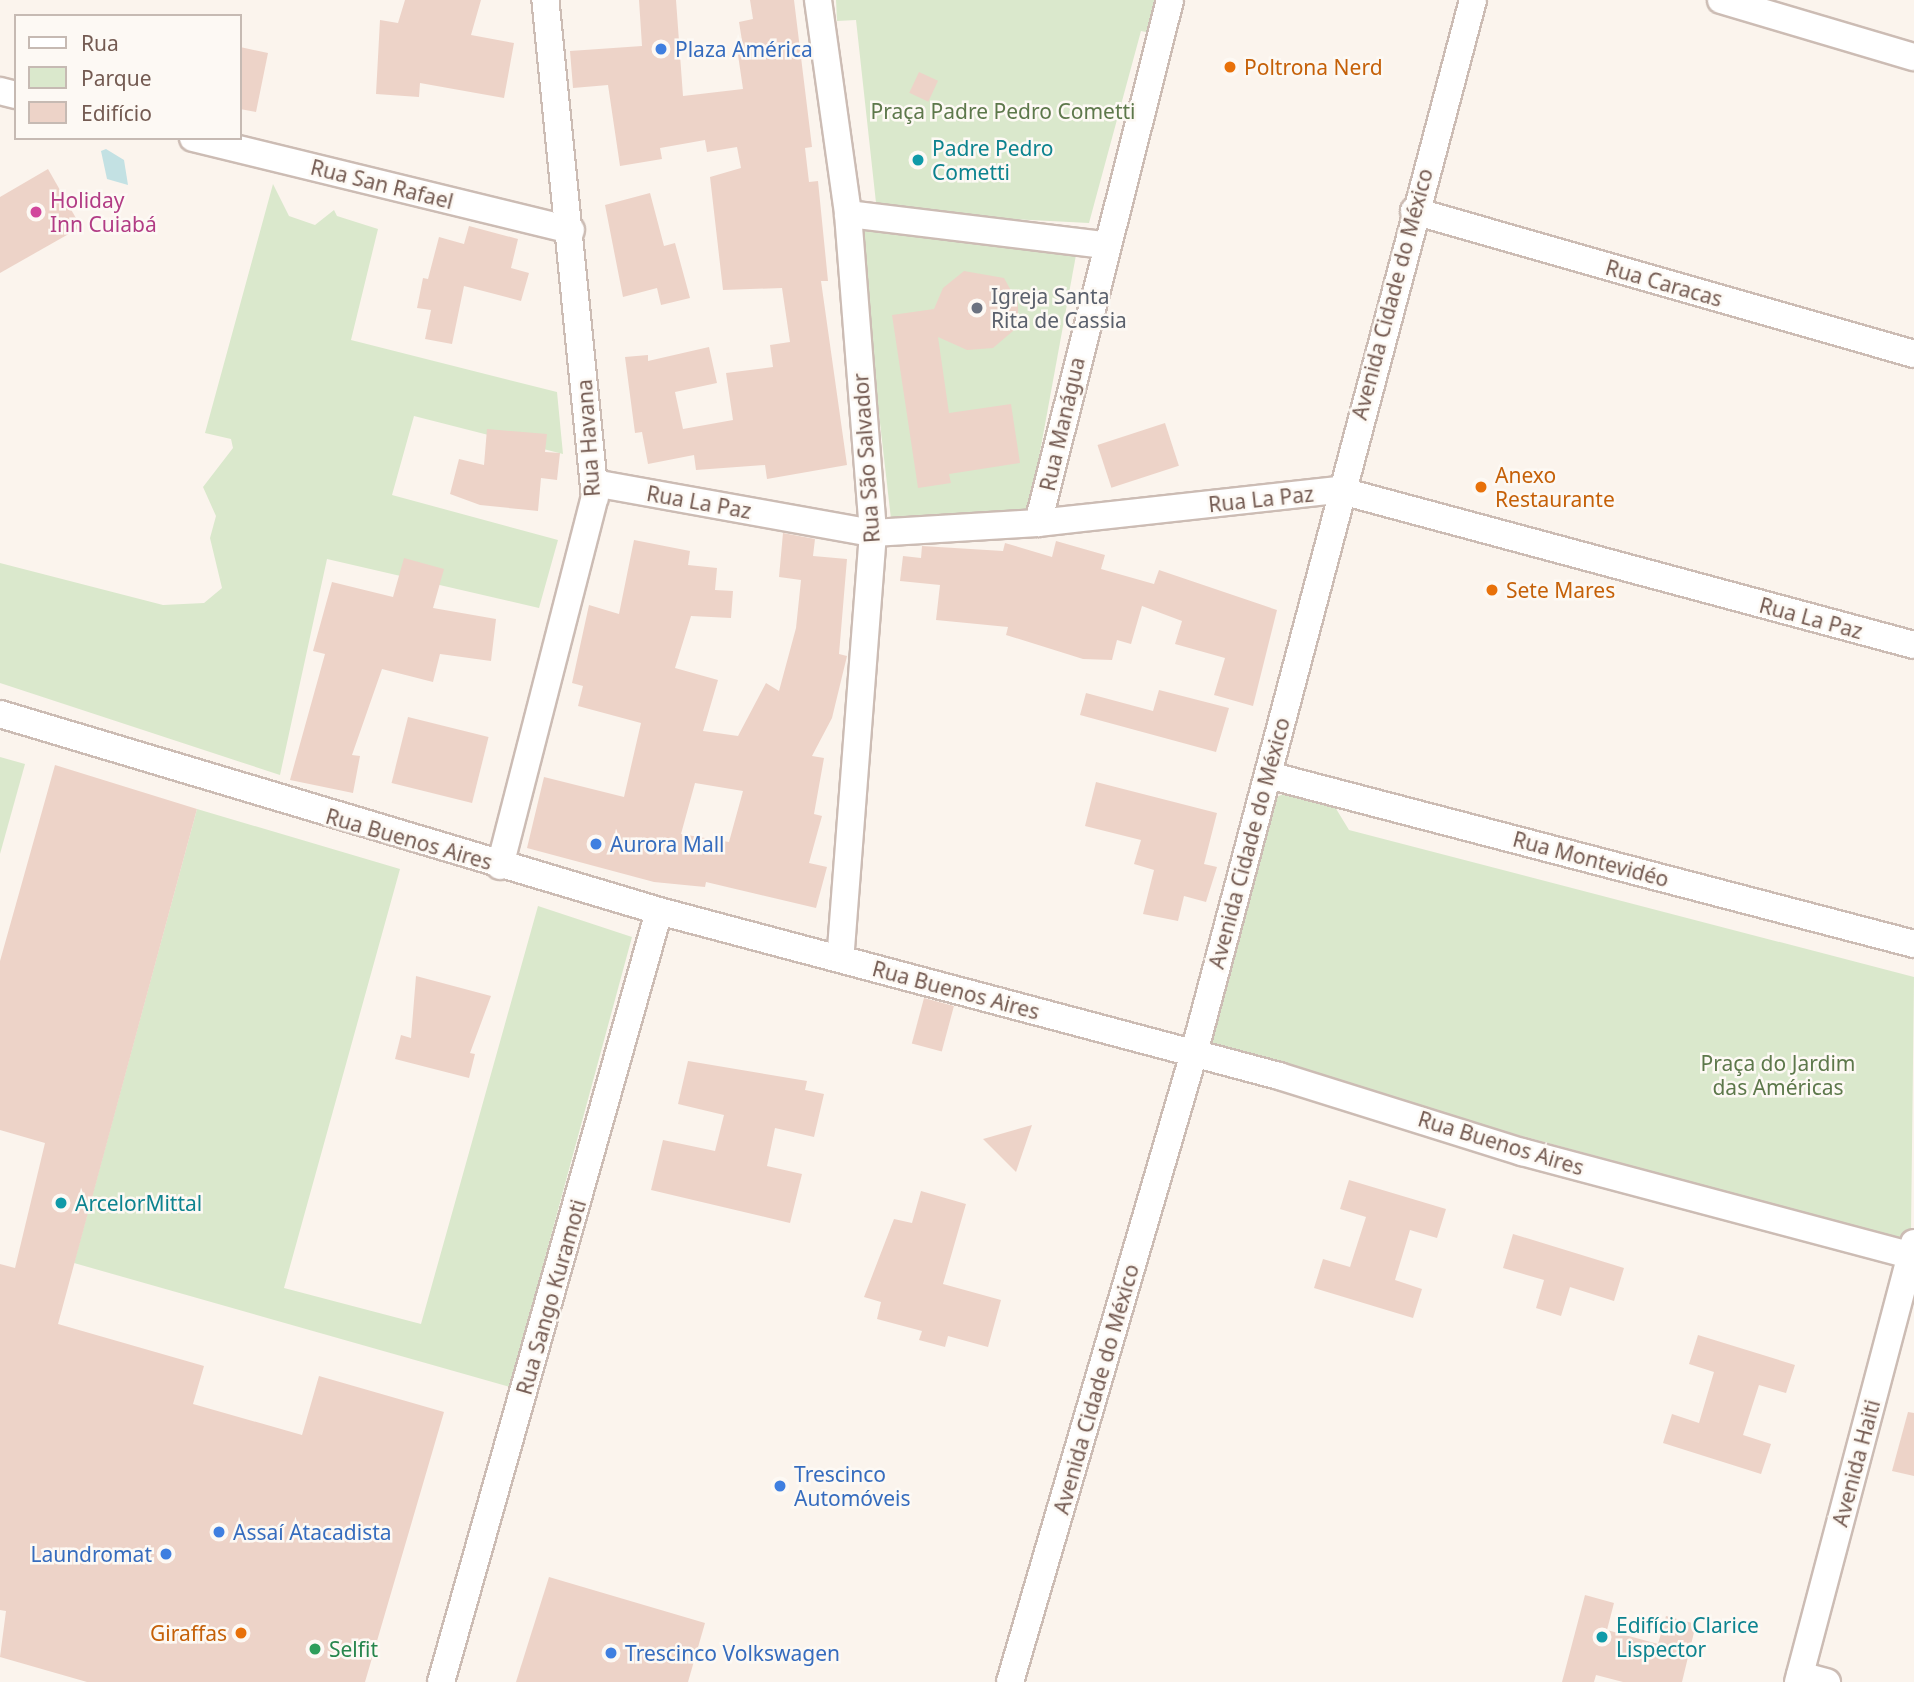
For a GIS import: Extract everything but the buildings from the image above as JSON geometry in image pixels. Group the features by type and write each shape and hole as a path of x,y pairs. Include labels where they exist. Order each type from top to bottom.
{"street":[{"name":"Rua Havana","path":"500,866 591,519 594,483 571,230 545,0"},
{"name":"Rua São Salvador","path":"818,0 848,214 873,533 840,959"},
{"name":"Rua Manágua","path":"1038,523 1104,245 1170,0"},
{"name":"Avenida Cidade do México","path":"1010,1682 1194,1053 1269,775 1338,490 1473,0"},
{"path":"1721,0 1914,57"},
{"name":"Rua San Rafael","path":"201,140 571,230"},
{"name":"Rua Caracas","path":"1415,211 1914,354"},
{"path":"848,214 1104,245"},
{"name":"Rua La Paz","path":"594,483 873,533 1038,523 1338,490 1914,645"},
{"name":"Rua Buenos Aires","path":"0,714 500,866 659,911 1194,1053 1522,1153 1913,1251"},
{"name":"Rua Montevidéo","path":"1269,775 1914,944"},
{"name":"Rua Sango Kuramoti","path":"441,1682 659,911"},
{"name":"Avenida Haiti","path":"1799,1679 1913,1251"},
{"path":"1799,1679 1827,1682"}],"green space":[{"name":"Praça Padre Pedro Cometti","path":"836,0 1165,0 1156,34 1141,31 1089,223 877,212 856,20 837,21"},
{"path":"273,184 289,216 315,225 334,210 337,216 378,229 351,340 557,392 563,454 414,416 392,495 558,540 539,608 327,559 280,775 0,683 0,563 163,605 204,603 222,588 210,538 216,516 203,487 233,448 231,439 205,433"},
{"path":"864,228 1076,255 1029,512 891,519 859,239"},
{"path":"0,757 25,764 0,854"},
{"name":"Praça do Jardim das Américas","path":"1286,793 1335,807 1349,830 1914,977 1911,1232 1902,1239 1219,1054 1210,1043 1274,798"},
{"path":"197,809 400,869 284,1288 421,1324 538,906 632,937 510,1387 74,1263"}],"water":[{"path":"106,149 124,160 128,185 107,179 101,151"}],"place":[{"name":"Plaza América","path":"661,49"},
{"name":"Poltrona Nerd","path":"1230,67"},
{"name":"Padre Pedro Cometti","path":"918,160"},
{"name":"Holiday Inn Cuiabá","path":"36,212"},
{"name":"Igreja Santa Rita de Cassia","path":"977,308"},
{"name":"Anexo Restaurante","path":"1481,487"},
{"name":"Sete Mares","path":"1492,590"},
{"name":"Aurora Mall","path":"596,844"},
{"name":"ArcelorMittal","path":"61,1203"},
{"name":"Trescinco Automóveis","path":"780,1486"},
{"name":"Assaí Atacadista","path":"219,1532"},
{"name":"Laundromat","path":"166,1554"},
{"name":"Giraffas","path":"241,1633"},
{"name":"Edifício Clarice Lispector","path":"1602,1637"},
{"name":"Selfit","path":"315,1649"},
{"name":"Trescinco Volkswagen","path":"611,1653"}]}
